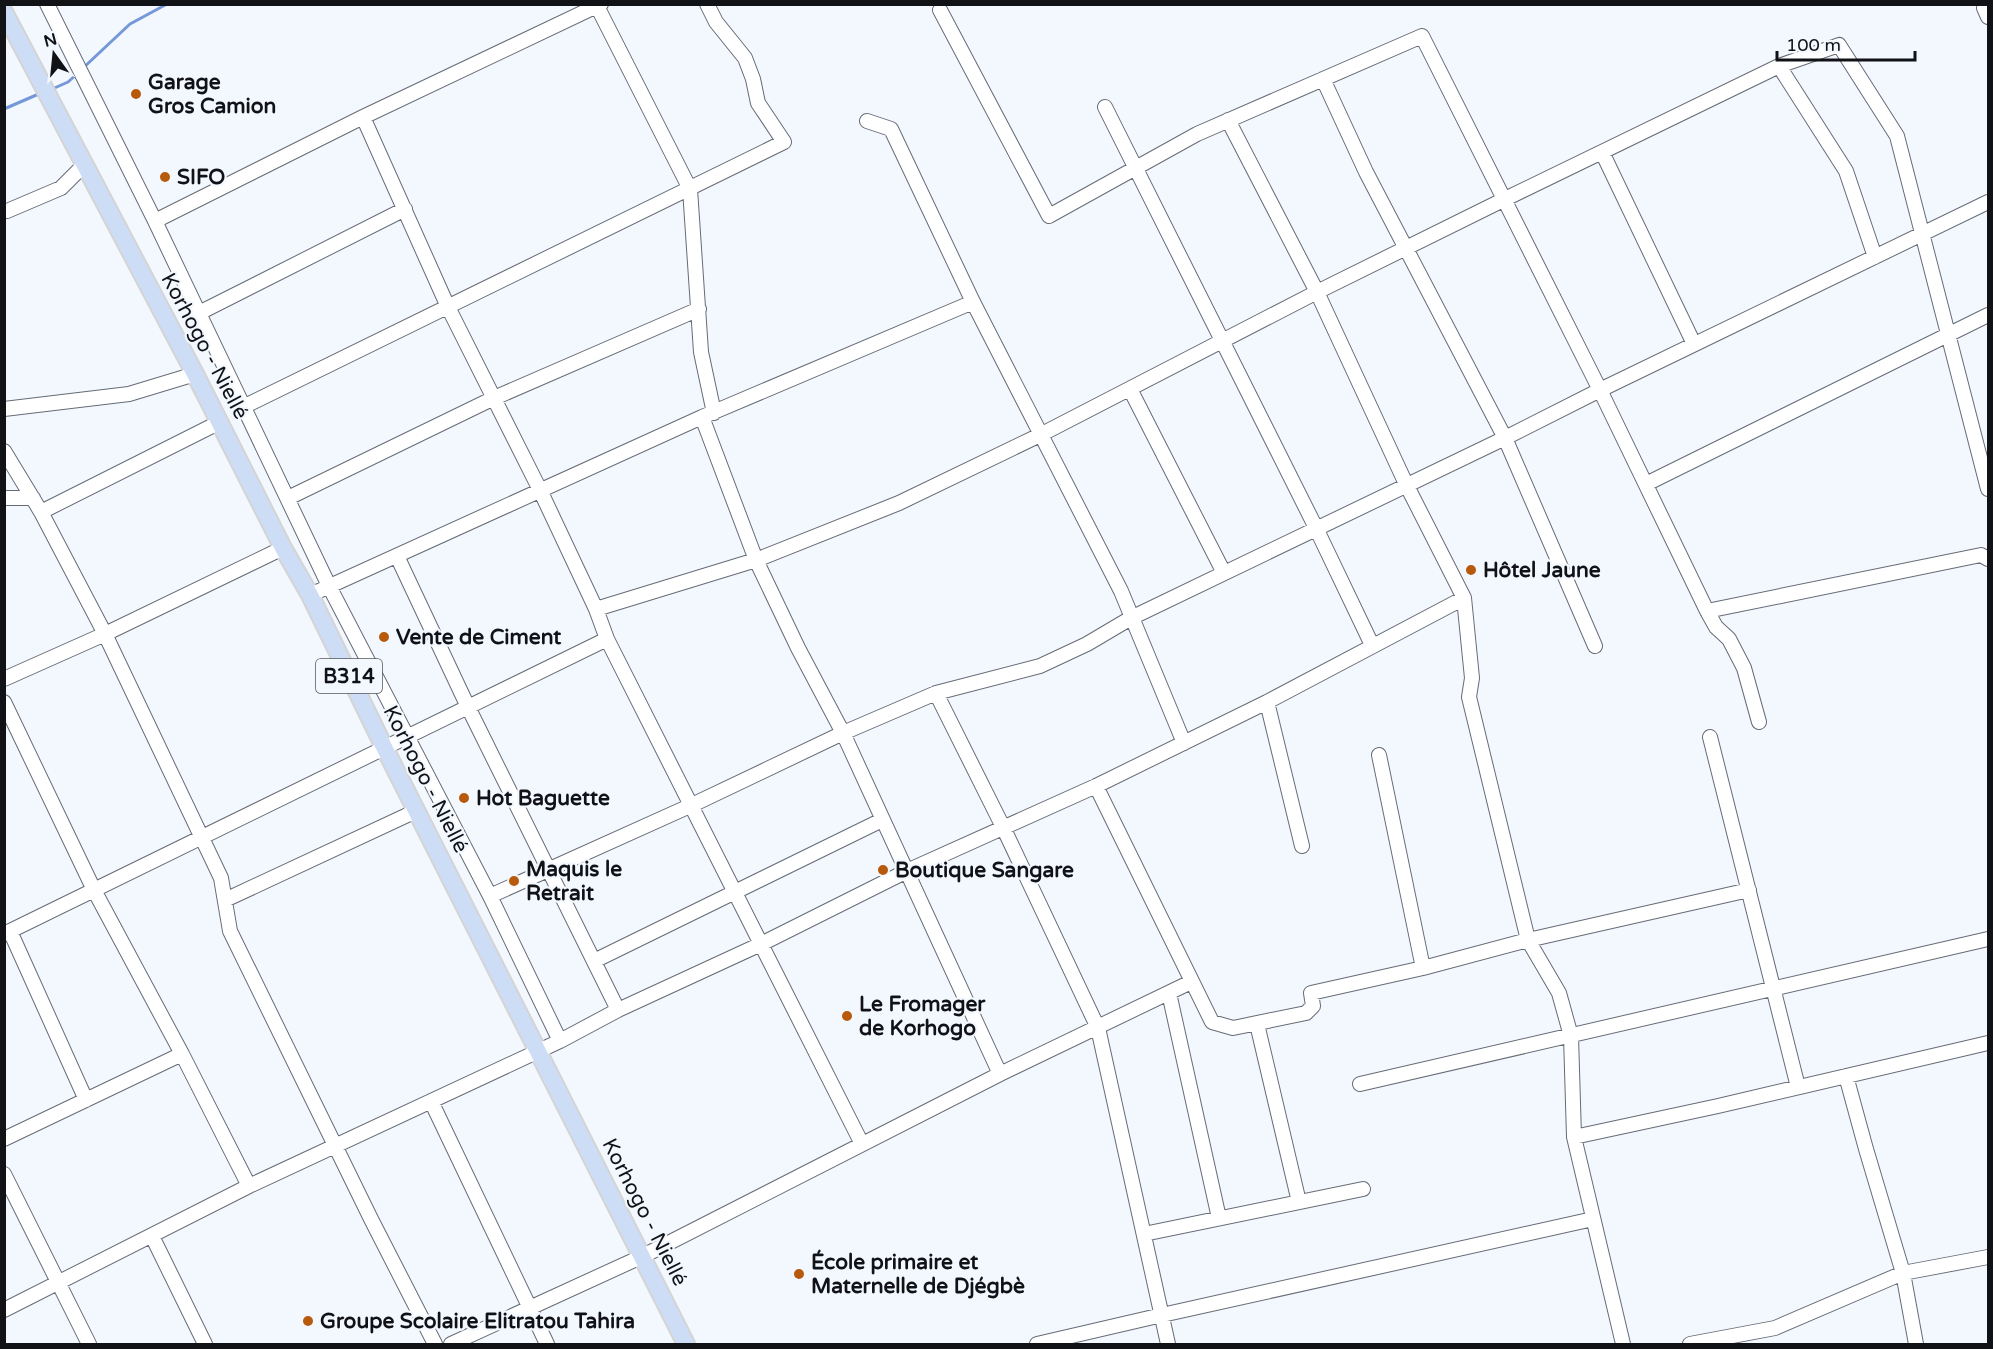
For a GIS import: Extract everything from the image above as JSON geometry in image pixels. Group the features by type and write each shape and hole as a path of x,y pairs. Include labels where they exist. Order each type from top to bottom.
{"main road":[{"name":"Korhogo - Niellé","path":"4,12 9,29 84,165 220,422 283,548 310,595 416,811 686,1344"}],"street":[{"path":"47,4 155,221 330,588 490,896 560,1041"},
{"path":"243,407 784,142 758,103 753,79 745,58 716,22 707,4"},
{"path":"155,221 363,117 599,5 690,189 701,352 708,415 756,560 798,648 843,733 1000,1074"},
{"path":"940,10 1049,216 1197,134 1422,36 1600,390 1707,611 1716,627 1729,639 1744,668 1759,722"},
{"path":"596,609 756,560 899,502 1040,435 1317,292 1503,200 1779,66 1839,45 1898,136 1989,489"},
{"path":"1779,66 1846,171 1875,257"},
{"path":"1323,79 1366,172 1505,438 1594,646"},
{"path":"1105,107 1316,528 1372,645"},
{"path":"363,117 448,307 540,490 596,609 607,639 862,1144"},
{"path":"1228,120 1317,292 1406,484 1464,598 1472,678 1469,697 1528,940 1559,993 1571,1036 1574,1137 1623,1344"},
{"path":"867,121 891,129 973,302 1121,591 1184,743"},
{"path":"1602,152 1694,344"},
{"path":"4,211 62,188 84,165"},
{"path":"490,896 692,805 843,733 936,693 1040,666 1087,644 1131,618 1989,202"},
{"path":"199,313 405,209"},
{"path":"310,595 330,588 708,415 973,302"},
{"path":"288,498 494,398 699,309"},
{"path":"1646,484 1989,315"},
{"path":"4,409 129,394 195,374"},
{"path":"1130,389 1224,573"},
{"path":"41,513 220,422"},
{"path":"4,451 33,498 105,634 221,878 230,931 435,1344"},
{"path":"4,498 33,498"},
{"path":"4,679 105,634 283,548"},
{"path":"1707,611 1981,555 1989,559"},
{"path":"397,556 468,706 618,1010"},
{"path":"4,1310 249,1186 560,1041 618,1010 761,944 907,871 1096,786 1266,702 1464,598"},
{"path":"86,1100 7,933 607,639"},
{"path":"936,693 1003,827 1098,1028 1168,1344"},
{"path":"4,702 94,890 182,1054 249,1186"},
{"path":"1266,702 1302,846"},
{"path":"1710,737 1798,1087"},
{"path":"1378,754 1423,968"},
{"path":"1096,786 1212,1022 1233,1028 1306,1013 1313,1006 1311,993 1423,968 1528,940 1749,890"},
{"path":"225,900 416,811"},
{"path":"594,961 882,820"},
{"path":"1360,1084 1989,939"},
{"path":"451,1344 643,1256 1000,1074 1191,982"},
{"path":"1169,993 1219,1218"},
{"path":"1257,1024 1299,1202"},
{"path":"1574,1137 1989,1042"},
{"path":"4,1139 182,1054"},
{"path":"1846,1076 1903,1273 1916,1344"},
{"path":"430,1101 547,1344"},
{"path":"4,1174 89,1344"},
{"path":"1144,1234 1363,1189"},
{"path":"1037,1344 1593,1219"},
{"path":"152,1236 206,1344"},
{"path":"1690,1344 1775,1328 1903,1273 1989,1257"}],"waterway":[{"path":"82,69 130,24 167,4"},
{"path":"50,90 68,82 78,73"},
{"path":"4,109 41,93"}],"place":[{"name":"Garage Gros Camion","path":"136,94"},
{"name":"SIFO","path":"165,177"},
{"name":"Hôtel Jaune","path":"1471,570"},
{"name":"Vente de Ciment","path":"384,637"},
{"name":"Hot Baguette","path":"464,798"},
{"name":"Boutique Sangare","path":"883,870"},
{"name":"Maquis le Retrait","path":"514,881"},
{"name":"Le Fromager de Korhogo","path":"847,1016"},
{"name":"École primaire et Maternelle de Djégbè","path":"799,1274"},
{"name":"Groupe Scolaire Elitratou Tahira","path":"308,1321"}]}
